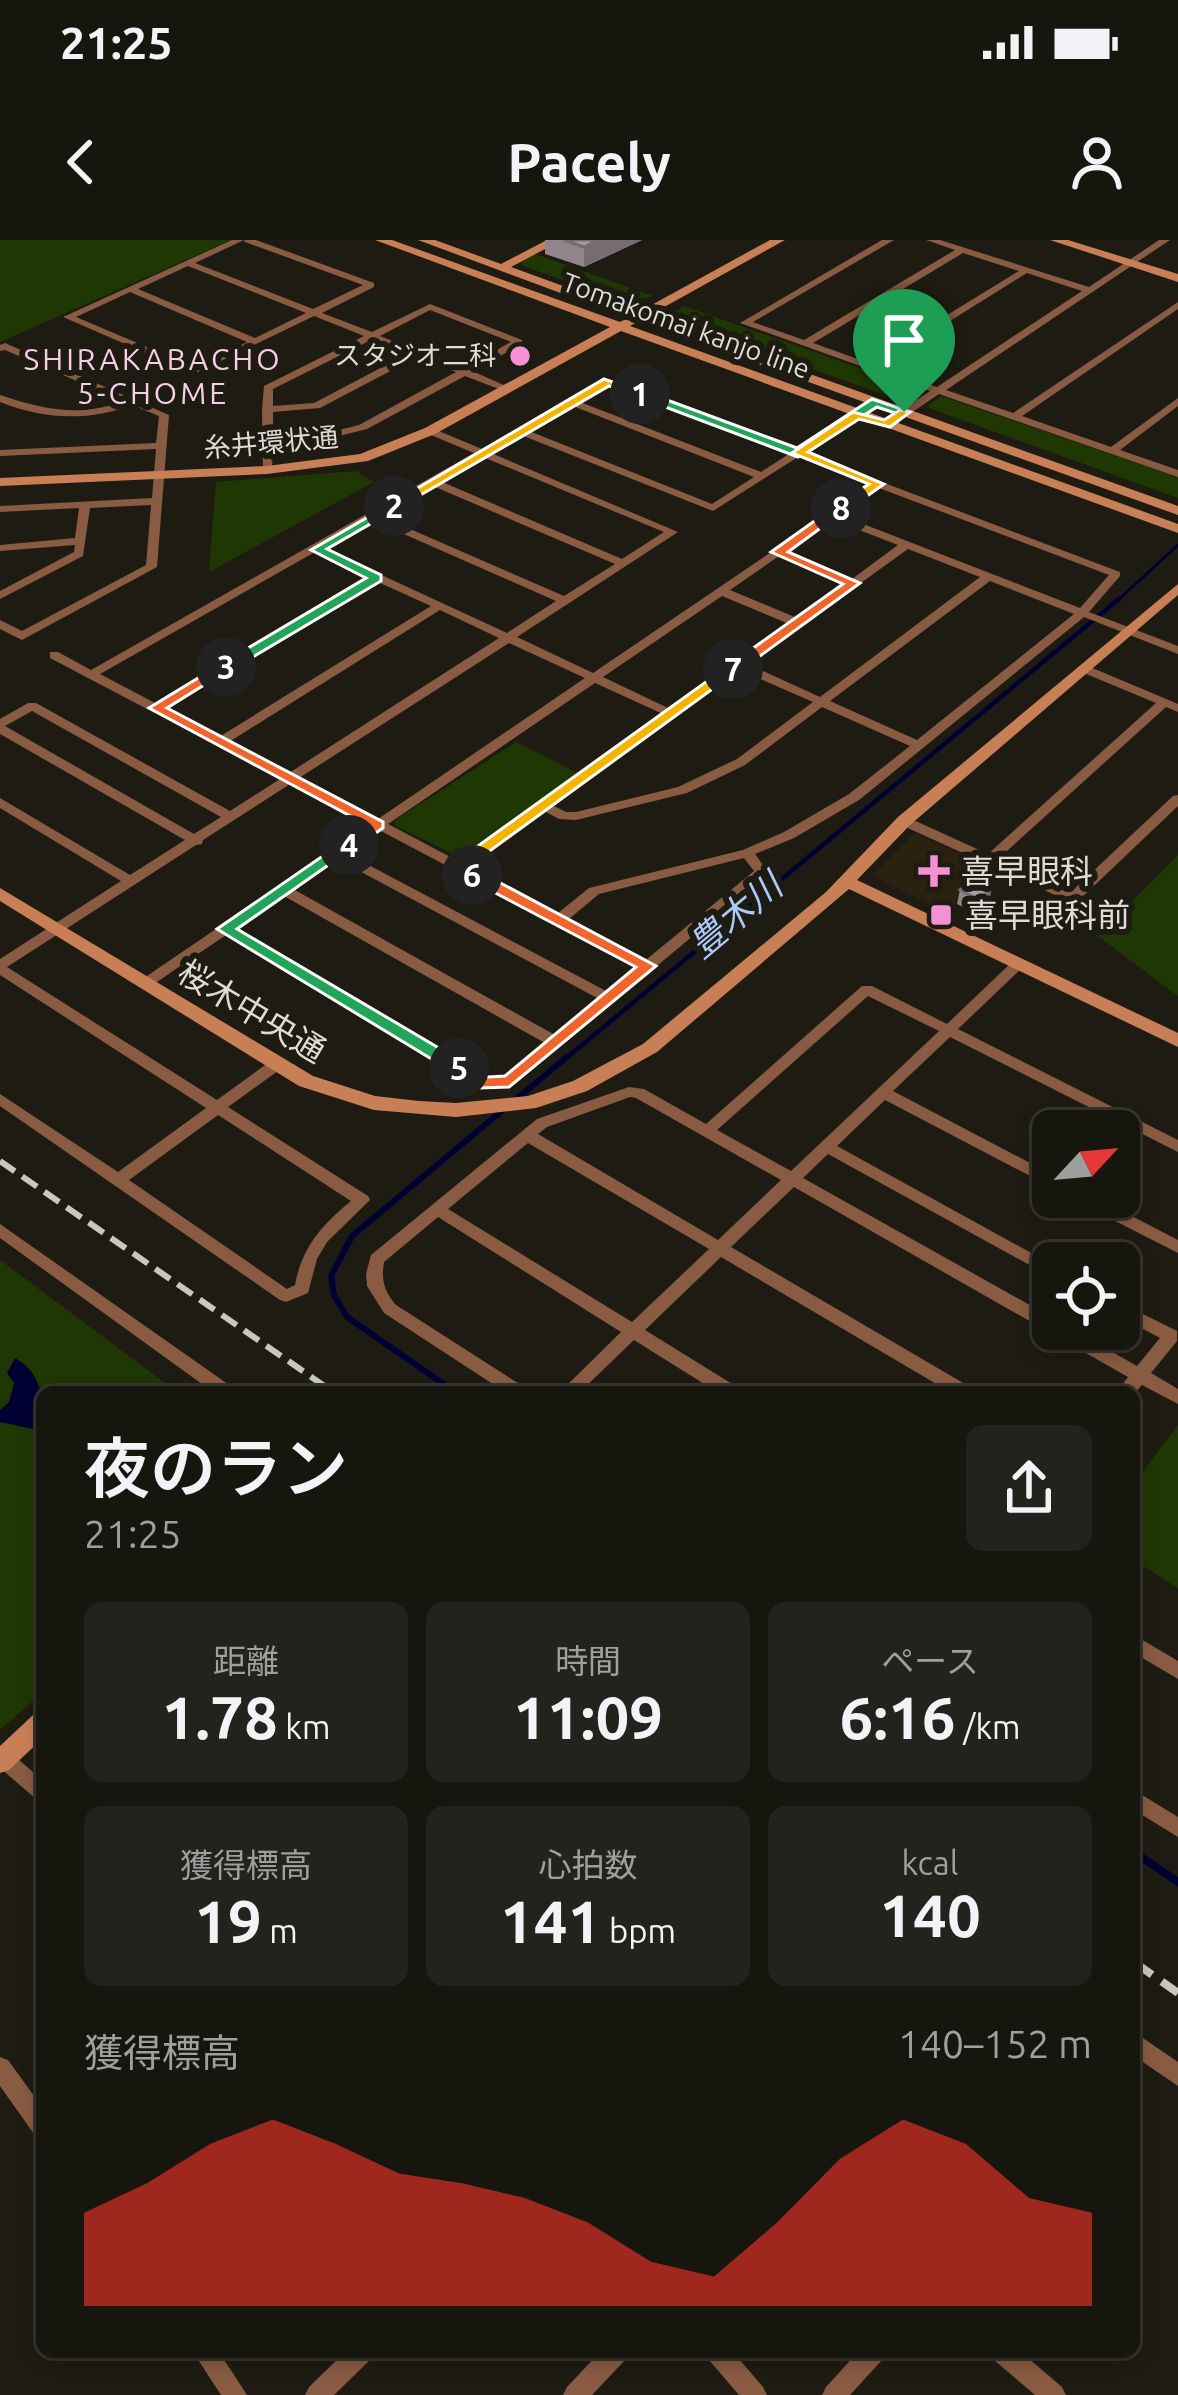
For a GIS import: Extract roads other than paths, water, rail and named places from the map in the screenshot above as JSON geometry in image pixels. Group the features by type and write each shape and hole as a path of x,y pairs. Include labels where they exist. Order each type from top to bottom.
{"street":[{"path":"239,240 68,317 194,371 370,286 248,240"},
{"name":"Tomakomai kanjo line","path":"381,240 886,425 1177,523"},
{"name":"Tomakomai kanjo line","path":"424,240 904,412 1177,523"},
{"path":"502,268 556,240"},
{"name":"糸井環状通","path":"0,482 266,470 363,458 430,431 779,240"},
{"path":"889,240 745,323 1178,474"},
{"path":"931,240 1090,290"},
{"path":"1056,240 1178,278"},
{"path":"886,425 1165,240"},
{"path":"805,344 962,250"},
{"path":"187,263 508,389"},
{"path":"869,367 1026,270"},
{"path":"130,290 256,342"},
{"path":"1012,418 1178,305"},
{"path":"266,470 268,388 430,307 519,342 363,427 315,439 268,440"},
{"path":"0,348 5,346 164,415 151,567 22,635 0,623"},
{"path":"267,409 316,406 417,353"},
{"path":"92,674 608,382 1116,574 1085,614 854,797 747,853 594,891 559,920"},
{"path":"0,398 34,414 112,410 132,401"},
{"path":"1111,452 1178,401"},
{"path":"571,402 762,476"},
{"path":"519,431 713,508 876,402"},
{"path":"0,1099 286,1296 302,1289 307,1257 320,1236 362,1200 0,967 672,532 430,431"},
{"path":"0,453 162,446"},
{"path":"434,482 624,564"},
{"path":"146,983 878,484"},
{"path":"0,509 157,501"},
{"path":"0,596 79,554 85,506"},
{"path":"830,515 1178,650"},
{"path":"374,517 565,602"},
{"path":"0,548 81,541"},
{"path":"458,867 906,545"},
{"path":"317,550 672,714"},
{"path":"778,552 853,583"},
{"path":"544,806 576,816 682,790 741,762 988,577"},
{"path":"156,708 376,578"},
{"path":"721,591 798,623"},
{"name":"桜木中央通","path":"0,893 322,1088 374,1103 483,1109 529,1102 580,1086 650,1048 846,881 904,821 1176,592"},
{"path":"221,741 439,606"},
{"path":"54,655 648,966"},
{"path":"740,665 918,745"},
{"path":"988,860 1171,705 1083,668"},
{"path":"197,841 0,727 32,706 231,817"},
{"path":"904,821 1073,898 1178,799"},
{"path":"0,802 132,881"},
{"path":"225,929 485,1083 509,1081 761,872 747,853"},
{"path":"337,854 608,998"},
{"path":"846,881 1178,1041"},
{"path":"284,890 555,1042"},
{"path":"575,1386 1018,964"},
{"path":"707,1131 867,989 1178,1148"},
{"path":"118,1180 277,1064"},
{"path":"509,1386 390,1309 378,1296 372,1278 377,1259 542,1123 629,1092 639,1093 1032,1315"},
{"path":"884,1093 1032,1171"},
{"path":"526,1135 954,1386"},
{"path":"827,1147 1032,1260"},
{"path":"438,1210 720,1386"},
{"path":"1122,1218 1178,1247"},
{"path":"0,1230 218,1386"},
{"path":"1131,1386 1171,1336 1140,1319"},
{"path":"1095,1350 1178,1397"},
{"path":"1140,1647 1178,1671"},
{"path":"36,1730 2,1761 36,1787"},
{"path":"1140,1803 1178,1828"},
{"path":"1140,2047 1178,2075"},
{"path":"0,2068 36,2118"},
{"path":"209,2358 236,2395"},
{"path":"317,2395 356,2358"},
{"path":"575,2395 611,2358"},
{"path":"722,2358 755,2395"},
{"path":"834,2395 868,2358"},
{"path":"1008,2358 1054,2395"}],"waterway":[{"name":"豊木川","path":"1117,601 1178,545"},
{"name":"豊木川","path":"564,1060 1120,598"},
{"name":"豊木川","path":"514,1101 567,1057"},
{"name":"豊木川","path":"446,1386 347,1317 334,1295 331,1276 352,1236 504,1109"},
{"name":"豊木川","path":"1140,1856 1178,1882"}],"railway":[{"path":"0,1161 324,1386"},
{"path":"1140,1966 1178,1993"}],"place":[{"name":"スタジオ二科","path":"520,356"},
{"name":"喜早眼科","path":"934,871"},
{"name":"喜早眼科前","path":"941,915"}],"district":[{"name":"SHIRAKABACHO 5-CHOME","path":"153,377"}]}
